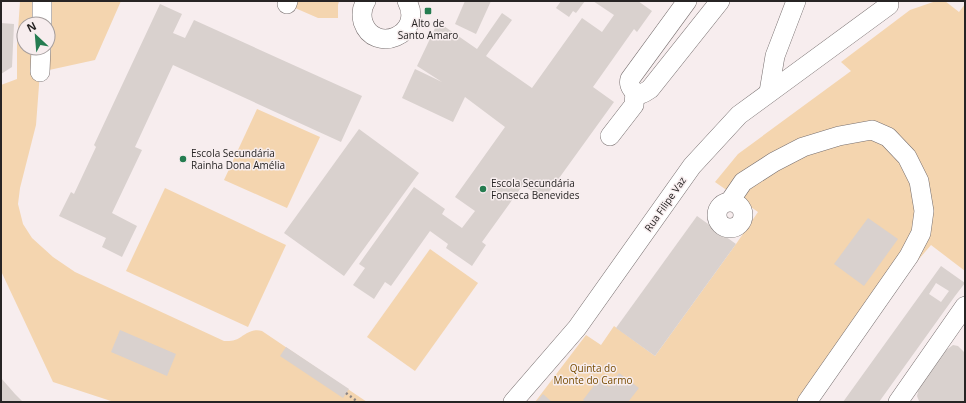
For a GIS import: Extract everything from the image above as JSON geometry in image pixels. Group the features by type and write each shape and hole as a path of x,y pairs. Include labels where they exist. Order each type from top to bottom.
{"street":[{"path":"42,1 42,16"},
{"path":"366,1 362,11 364,26 374,36 382,39 396,37 403,33 407,27 411,13 410,6 407,1"},
{"path":"687,1 630,79 629,83 635,92 640,94 650,89 720,1"},
{"path":"769,92 775,56 796,1"},
{"name":"Rua Filipe Vaz","path":"513,402 577,328 692,166 739,115 889,5"},
{"path":"40,72 41,56"},
{"path":"610,136 634,105 635,92"},
{"path":"730,201 743,182 774,162 803,147 839,136 872,130 888,137 907,157 918,181 924,211 921,233 909,256 807,402"},
{"path":"898,402 965,306"}],"path":[{"path":"346,393 358,402"}],"green space":[{"path":"20,1 121,1 95,60 40,72 36,125 20,188 18,204 23,224 32,238 53,257 75,272 224,341 237,339 253,331 262,331 367,402 114,402 53,382 1,271 1,85 17,79 17,56 56,56 56,16 19,16"},
{"path":"279,1 339,1 338,18 318,18"},
{"name":"Quinta do Monte do Carmo","path":"936,1 945,1 959,12 965,4 965,271 931,245 797,402 535,402 586,335 601,345 614,326 655,356 758,212 715,182 738,154 851,71 841,62 910,10"},
{"path":"257,109 320,137 287,208 224,180"},
{"path":"165,188 286,245 248,327 126,271"},
{"path":"430,249 478,283 415,371 367,337"}],"building":[{"path":"465,1 491,1 476,34 455,24"},
{"path":"561,1 585,1 576,13 573,11 569,17 556,8"},
{"path":"593,1 638,1 652,11 637,32 634,29 593,87 614,102 544,199 523,185 482,242 486,245 472,266 446,248 448,244 430,231 391,286 385,282 374,299 353,285 365,268 359,264 414,187 445,209 442,214 462,228 475,211 455,197 505,127 465,97 453,122 402,98 415,69 442,82 417,66 438,22 477,49 502,13 512,20 486,56 532,88 582,18 602,32 614,15"},
{"path":"160,4 182,14 173,33 185,38 194,20 362,96 341,142 173,65 135,147 142,150 112,213 137,226 122,257 102,247 106,238 59,216 71,192 74,194 96,147 94,145"},
{"path":"1,23 14,24 12,67 1,74"},
{"path":"359,129 419,173 344,276 284,233"},
{"path":"697,216 736,244 655,356 616,328"},
{"path":"868,218 898,239 864,286 834,264"},
{"path":"941,266 965,283 879,402 843,402","holes":["936,283 949,291 941,302 929,294"]},
{"path":"120,330 176,354 167,376 111,352"},
{"path":"953,345 958,346 965,353 965,402 920,402 917,396 919,387 945,351"},
{"path":"286,347 349,389 343,398 280,356"},
{"path":"619,373 639,388 628,402 585,402 583,400 599,379 609,387"},
{"path":"1,378 15,394 23,402 1,402"},
{"path":"543,394 552,402 536,402"}],"place":[{"name":"Alto de Santo Amaro","path":"428,11"},
{"name":"Escola Secundária Rainha Dona Amélia","path":"183,159"},
{"name":"Escola Secundária Fonseca Benevides","path":"483,189"}]}
